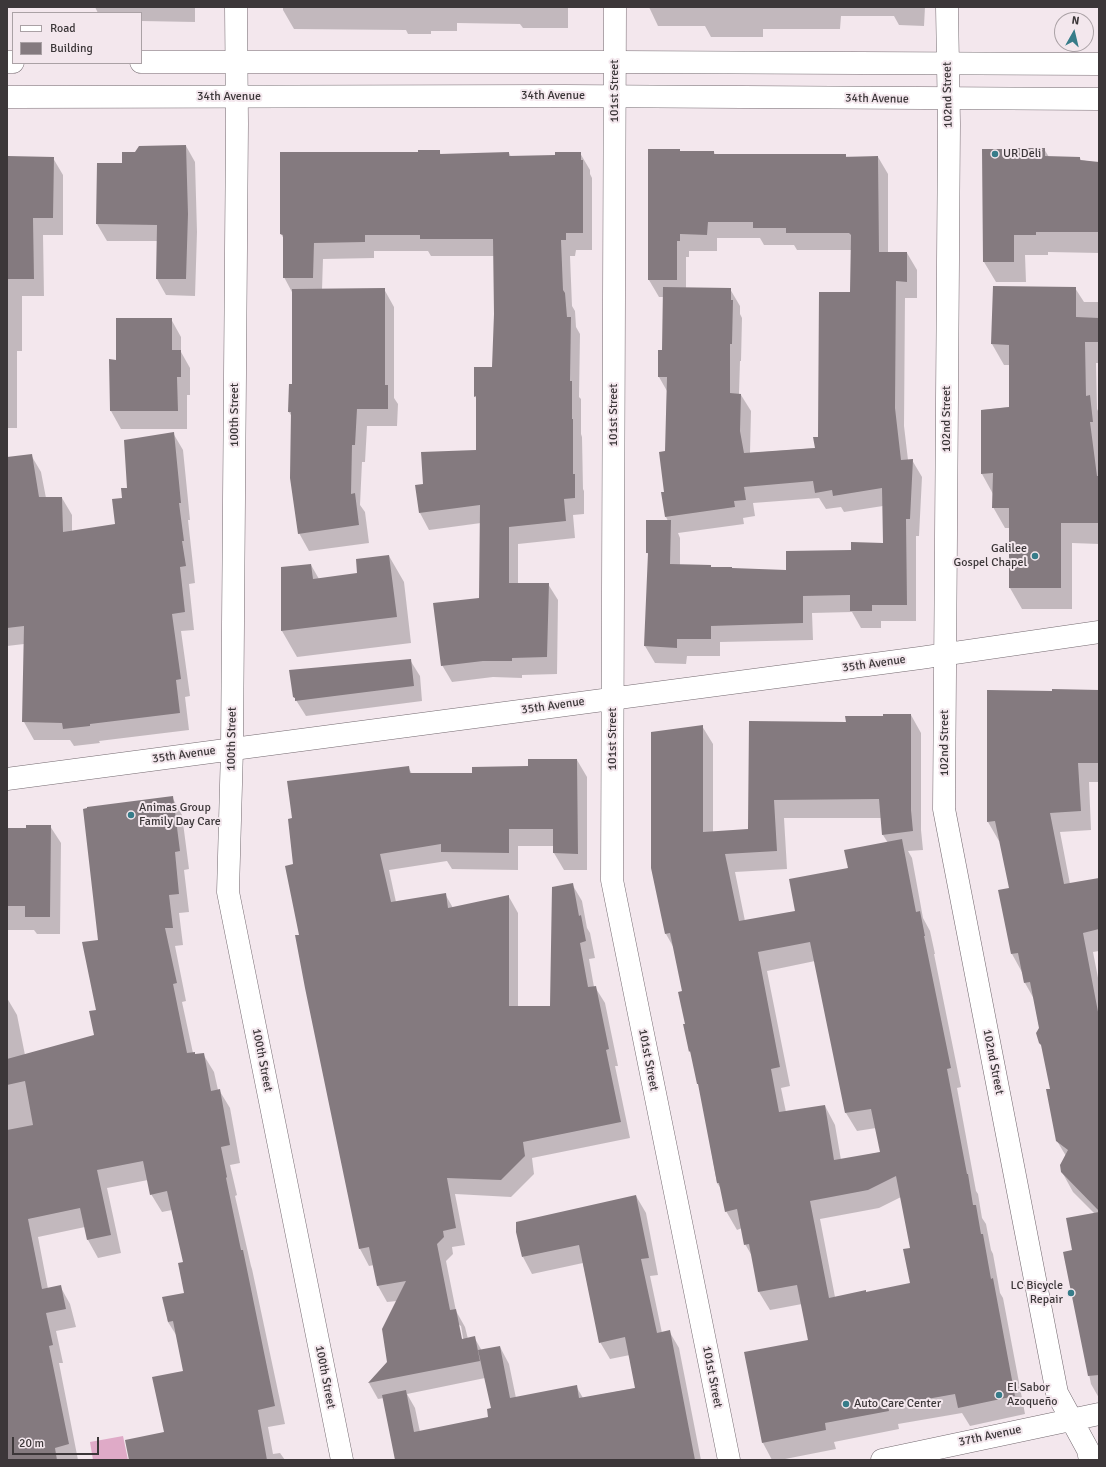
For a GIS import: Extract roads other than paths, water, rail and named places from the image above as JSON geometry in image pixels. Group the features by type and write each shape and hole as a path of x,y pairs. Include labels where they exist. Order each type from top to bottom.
{"street":[{"name":"100th Street","path":"236,7 237,97 232,749 228,892 342,1460"},
{"name":"101st Street","path":"615,7 612,880 729,1460"},
{"name":"102nd Street","path":"947,7 946,654 944,809 1057,1393 1070,1420 1088,1450 1090,1460"},
{"path":"142,62 1099,64"},
{"name":"34th Avenue","path":"7,97 615,96 1099,99"},
{"name":"35th Avenue","path":"7,779 946,654 1099,632"},
{"name":"37th Avenue","path":"882,1460 1099,1414"}],"place":[{"name":"UR Deli","path":"995,154"},
{"name":"Galilee Gospel Chapel","path":"1035,556"},
{"name":"Animas Group Family Day Care","path":"131,815"},
{"name":"LC Bicycle Repair","path":"1071,1293"},
{"name":"El Sabor Azoqueño","path":"999,1395"},
{"name":"Auto Care Center","path":"846,1404"}]}
